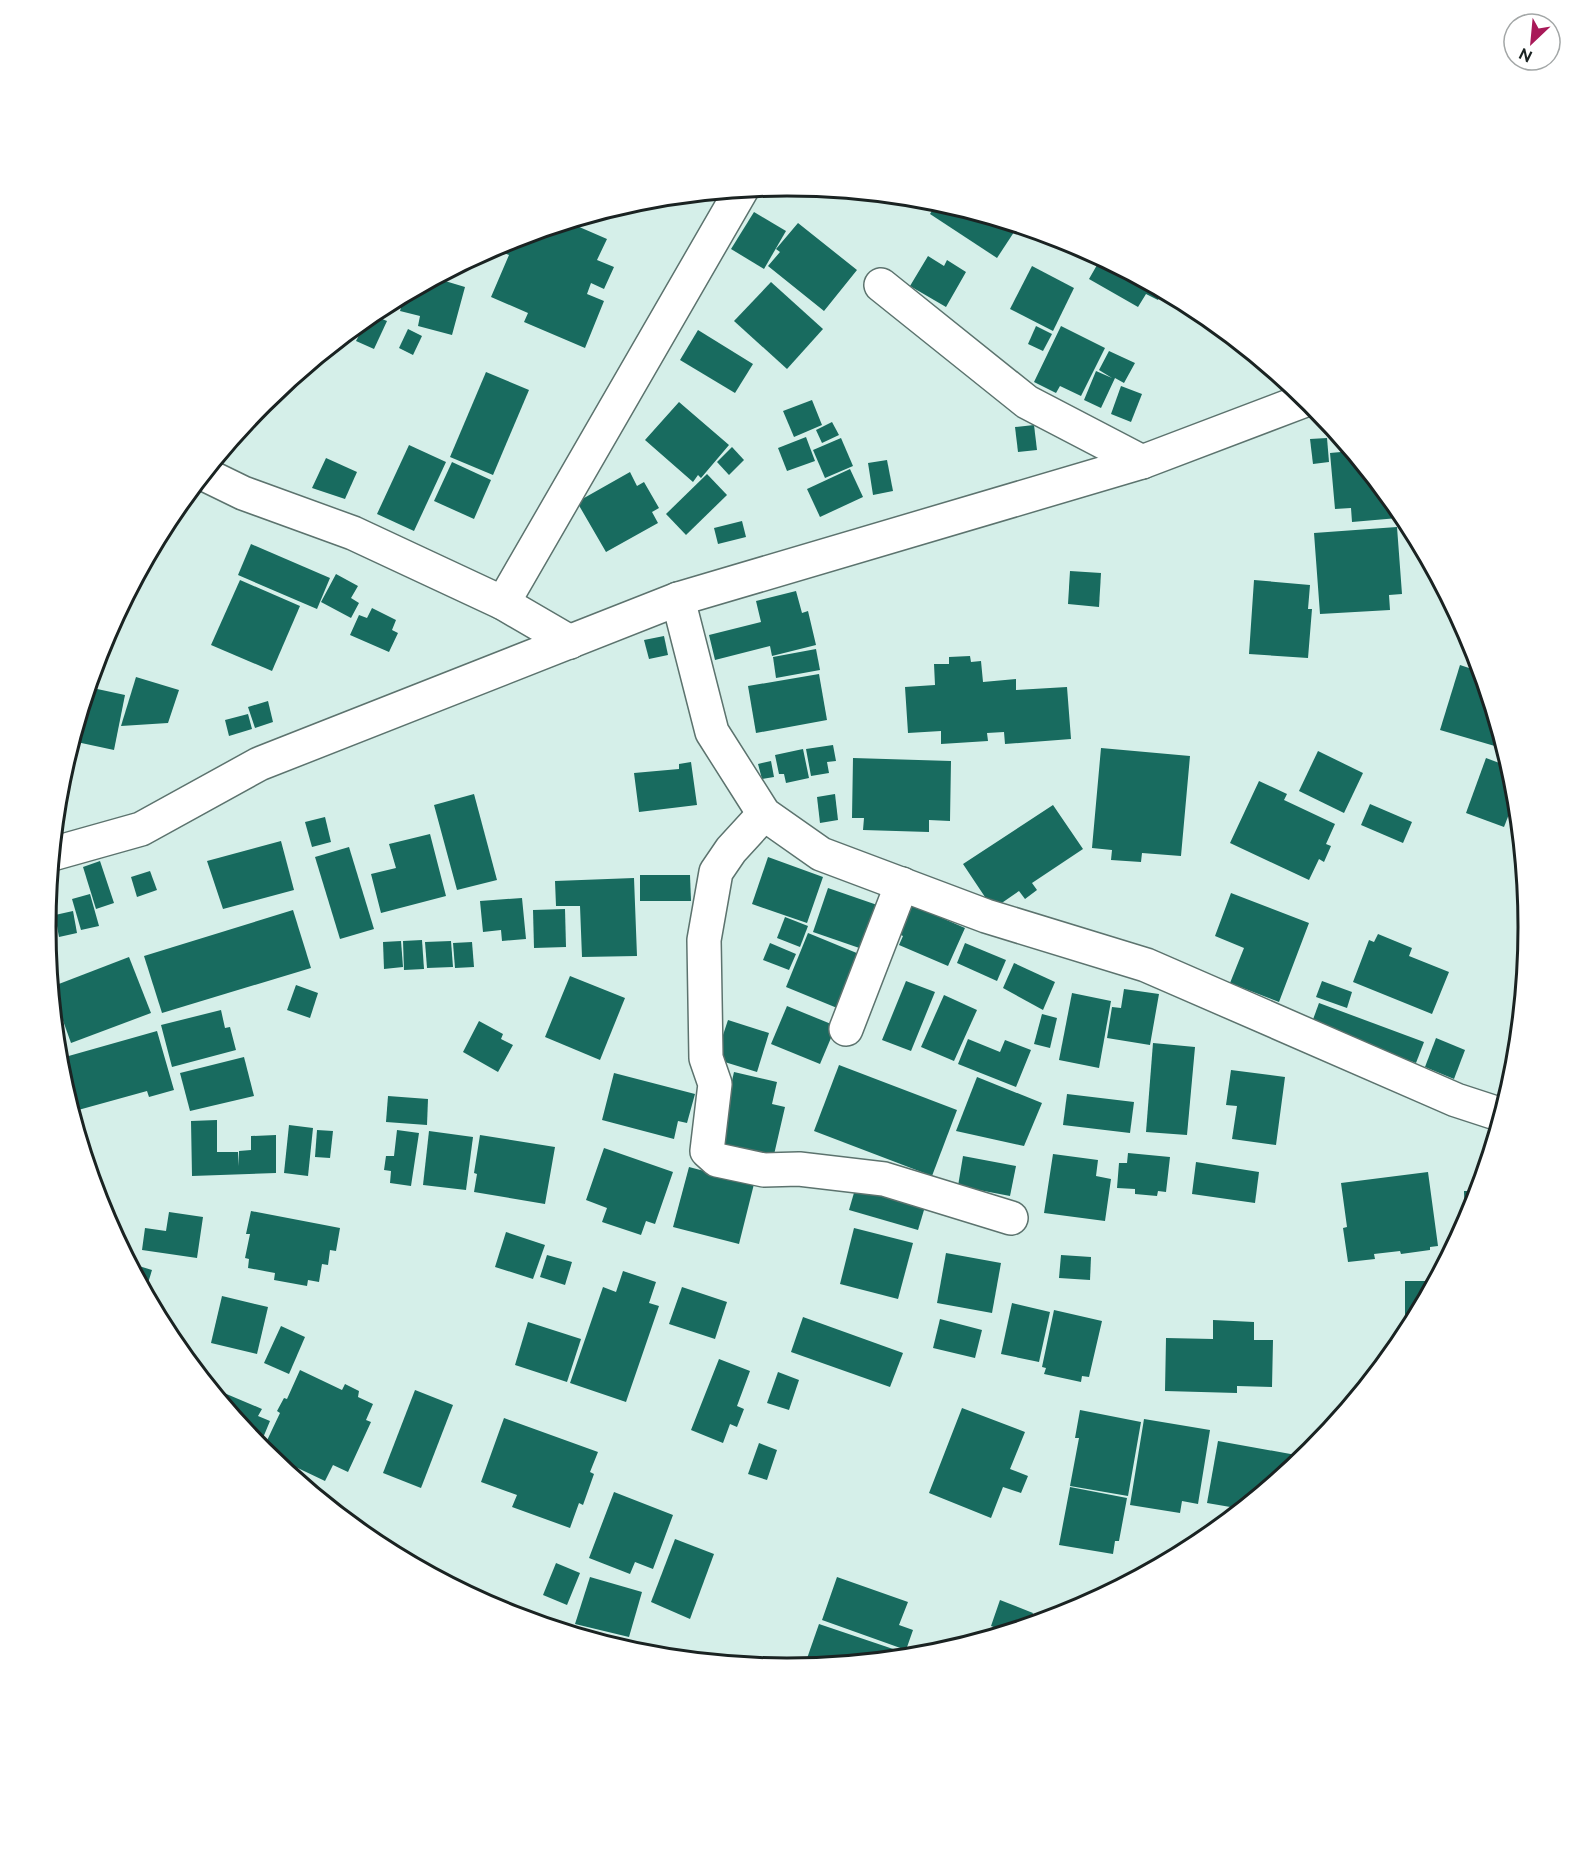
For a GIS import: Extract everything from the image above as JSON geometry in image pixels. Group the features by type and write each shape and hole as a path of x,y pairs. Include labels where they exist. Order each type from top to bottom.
{"street":[{"path":"503,603 737,197"},
{"path":"881,285 1027,402 1142,462"},
{"path":"60,852 141,829 259,764 678,599 1142,462 1297,403"},
{"path":"211,477 243,493 353,533 503,603 570,642"},
{"path":"678,599 712,732 764,814 821,854 986,916 1146,965 1456,1100 1495,1112"},
{"path":"764,814 731,850 716,872 704,940 706,1058 714,1084 707,1151 717,1160 765,1170 799,1169 884,1179 1011,1218"},
{"path":"846,1029 902,884"}],"building":[{"path":"932,210 1014,232 997,258 930,214"},
{"path":"754,212 786,231 764,269 731,249"},
{"path":"798,223 857,270 824,311 768,266 780,252 776,249"},
{"path":"578,226 607,239 597,260 614,267 604,289 591,283 587,294 604,301 585,348 524,322 528,313 491,297 509,255 503,253"},
{"path":"928,256 944,266 947,260 966,272 946,307 910,286"},
{"path":"1097,265 1159,298 1158,300 1146,294 1138,307 1089,279"},
{"path":"1032,266 1074,288 1053,331 1010,309"},
{"path":"445,281 465,287 452,335 418,326 420,316 400,311 401,306"},
{"path":"771,282 823,329 787,369 734,321"},
{"path":"381,319 387,321 374,349 356,341 359,335"},
{"path":"1036,326 1052,334 1043,351 1028,344"},
{"path":"1061,326 1105,348 1081,396 1060,386 1056,393 1034,382"},
{"path":"408,329 422,336 413,355 399,348"},
{"path":"698,330 753,364 735,393 680,360"},
{"path":"1109,351 1135,363 1124,383 1115,378 1101,408 1084,400 1096,371 1112,378 1099,370"},
{"path":"486,372 529,390 493,475 450,457"},
{"path":"1121,386 1142,394 1131,422 1111,414"},
{"path":"812,400 822,425 794,437 783,411"},
{"path":"679,402 729,445 701,478 698,475 693,482 645,440"},
{"path":"832,422 839,435 822,443 816,430"},
{"path":"1034,425 1037,450 1018,452 1015,427"},
{"path":"806,437 815,461 787,471 778,448"},
{"path":"841,438 853,466 825,478 813,450"},
{"path":"1327,438 1329,462 1313,464 1310,439"},
{"path":"409,445 446,462 414,531 377,514"},
{"path":"732,447 744,460 729,475 717,462"},
{"path":"1343,452 1393,518 1352,522 1351,508 1335,509 1330,453"},
{"path":"326,458 357,472 345,499 312,488"},
{"path":"887,460 893,491 873,495 868,463"},
{"path":"452,462 491,480 474,519 434,501"},
{"path":"850,469 863,497 820,517 807,489"},
{"path":"630,472 637,486 644,482 659,508 652,512 658,523 606,552 577,502"},
{"path":"707,474 727,495 686,535 666,514"},
{"path":"742,521 746,537 718,544 714,528"},
{"path":"1397,527 1402,594 1389,595 1390,610 1320,614 1314,533"},
{"path":"251,544 330,578 317,609 238,575"},
{"path":"1070,571 1101,573 1099,607 1068,604"},
{"path":"336,574 358,586 351,598 359,603 351,618 321,602"},
{"path":"240,580 300,606 272,671 211,645"},
{"path":"1254,580 1310,585 1308,609 1312,609 1308,658 1249,654"},
{"path":"796,591 802,613 808,611 816,645 772,656 770,646 715,660 709,635 761,622 756,601"},
{"path":"372,608 396,620 392,630 398,633 389,652 350,635 359,615 367,618"},
{"path":"664,636 668,655 649,659 644,640"},
{"path":"816,649 820,670 776,678 773,657"},
{"path":"970,656 971,662 981,661 983,682 1016,679 1016,690 1067,687 1071,739 1005,744 1004,732 987,733 988,741 941,744 941,731 908,733 905,687 935,685 934,664 949,664 949,657"},
{"path":"1460,665 1471,669 1496,746 1440,730"},
{"path":"819,674 827,720 756,733 748,686"},
{"path":"136,677 179,690 168,723 121,726"},
{"path":"95,689 125,695 114,750 79,743"},
{"path":"268,701 273,722 255,728 248,707"},
{"path":"248,714 252,729 229,736 225,720"},
{"path":"833,745 836,761 827,762 829,773 811,776 806,749"},
{"path":"1101,748 1190,756 1181,856 1142,853 1141,862 1111,860 1112,850 1092,848"},
{"path":"803,749 809,778 786,783 784,774 779,774 775,755"},
{"path":"1318,751 1363,773 1344,813 1299,791"},
{"path":"853,758 951,761 950,821 929,820 929,832 863,830 864,818 852,818"},
{"path":"1486,758 1499,763 1509,814 1504,827 1466,813"},
{"path":"771,761 774,777 762,779 758,764"},
{"path":"691,762 697,805 639,812 634,773 679,769 679,764"},
{"path":"1259,781 1287,794 1284,800 1335,824 1326,844 1331,846 1324,862 1319,859 1309,880 1230,843"},
{"path":"474,794 497,880 457,890 434,805"},
{"path":"835,794 838,820 820,823 817,797"},
{"path":"1370,804 1412,822 1403,843 1361,825"},
{"path":"1053,805 1083,849 1032,883 1037,890 1025,899 1019,891 993,909 963,864"},
{"path":"325,817 331,842 312,847 305,822"},
{"path":"430,834 446,896 381,913 371,874 396,868 389,844"},
{"path":"281,841 294,890 223,909 207,861"},
{"path":"349,847 374,929 340,939 315,857"},
{"path":"768,857 823,877 807,923 752,904"},
{"path":"100,861 114,903 96,909 83,867"},
{"path":"150,871 157,890 137,897 131,877"},
{"path":"640,875 690,875 691,901 640,901"},
{"path":"634,878 637,956 582,957 580,906 556,906 555,881"},
{"path":"828,888 883,907 868,951 813,932"},
{"path":"1231,893 1309,923 1279,1002 1230,983 1244,948 1215,936"},
{"path":"90,894 99,926 81,930 72,899"},
{"path":"522,898 526,939 502,941 501,930 483,932 480,901"},
{"path":"903,901 965,928 948,966 899,945 903,936 890,930"},
{"path":"565,909 566,947 534,948 533,910"},
{"path":"293,910 311,968 162,1013 144,956"},
{"path":"73,911 77,933 59,937 56,915"},
{"path":"785,917 808,926 800,947 777,938"},
{"path":"808,933 864,956 842,1010 786,987"},
{"path":"1378,934 1412,948 1409,956 1449,972 1432,1014 1353,982 1369,940 1374,942"},
{"path":"422,940 424,969 404,970 403,941"},
{"path":"401,941 403,967 384,969 383,942"},
{"path":"451,941 453,967 427,968 425,942"},
{"path":"472,942 474,967 455,968 453,943"},
{"path":"770,943 796,954 789,970 763,960"},
{"path":"965,943 1006,960 997,981 957,963"},
{"path":"129,957 151,1013 71,1043 61,1016 58,984"},
{"path":"1014,963 1055,982 1043,1010 1003,988"},
{"path":"570,976 625,998 600,1060 545,1037"},
{"path":"906,981 935,992 911,1051 882,1040"},
{"path":"1322,981 1352,992 1347,1008 1316,997"},
{"path":"296,985 318,993 310,1018 287,1010"},
{"path":"1124,989 1159,994 1150,1045 1107,1038 1112,1007 1121,1008"},
{"path":"1072,993 1111,1001 1099,1068 1059,1060"},
{"path":"944,995 977,1010 954,1061 921,1047"},
{"path":"1319,1003 1424,1042 1416,1063 1311,1025"},
{"path":"787,1006 836,1026 820,1064 771,1044"},
{"path":"221,1010 225,1028 230,1027 236,1050 172,1067 161,1025"},
{"path":"1042,1014 1057,1018 1050,1048 1034,1044"},
{"path":"728,1020 769,1033 757,1072 715,1059"},
{"path":"479,1021 503,1034 501,1039 513,1045 498,1072 463,1052"},
{"path":"157,1031 174,1090 149,1097 147,1091 79,1110 68,1056"},
{"path":"1436,1038 1465,1050 1454,1079 1425,1067"},
{"path":"968,1039 1000,1052 1005,1040 1031,1050 1016,1087 958,1064"},
{"path":"1153,1043 1195,1047 1187,1135 1146,1132"},
{"path":"244,1057 254,1096 190,1111 180,1073"},
{"path":"839,1065 957,1110 932,1176 814,1131"},
{"path":"1231,1070 1285,1077 1276,1145 1232,1139 1237,1106 1226,1105"},
{"path":"734,1072 777,1082 772,1104 785,1107 773,1159 717,1147"},
{"path":"614,1073 695,1094 687,1123 678,1121 674,1139 602,1120"},
{"path":"977,1077 1042,1103 1024,1146 956,1131"},
{"path":"1067,1094 1134,1102 1130,1133 1063,1125"},
{"path":"388,1096 428,1099 427,1125 386,1122"},
{"path":"217,1120 217,1152 238,1152 239,1166 239,1151 251,1150 251,1136 276,1135 276,1173 192,1176 191,1121"},
{"path":"289,1125 313,1128 308,1176 284,1173"},
{"path":"317,1130 333,1131 330,1158 315,1157"},
{"path":"397,1130 419,1133 411,1186 390,1183 391,1171 384,1170 386,1156 394,1156"},
{"path":"429,1131 473,1137 466,1190 423,1185"},
{"path":"480,1135 555,1147 545,1204 474,1192 477,1174 474,1173"},
{"path":"604,1148 673,1172 655,1224 646,1221 641,1235 602,1222 607,1208 586,1200"},
{"path":"1128,1153 1170,1157 1166,1192 1158,1191 1157,1196 1135,1194 1135,1189 1117,1188 1119,1163 1127,1163"},
{"path":"1053,1154 1098,1160 1096,1176 1111,1179 1105,1221 1044,1213"},
{"path":"963,1156 1016,1166 1010,1196 958,1186"},
{"path":"1196,1162 1259,1172 1255,1203 1192,1194"},
{"path":"689,1167 754,1184 739,1244 673,1227"},
{"path":"1428,1172 1438,1246 1430,1247 1430,1250 1401,1254 1400,1251 1374,1254 1375,1259 1348,1262 1343,1228 1347,1227 1341,1183"},
{"path":"858,1179 927,1200 918,1230 849,1210"},
{"path":"1464,1191 1469,1191 1464,1203"},
{"path":"251,1211 340,1228 336,1251 330,1250 328,1265 322,1264 319,1282 308,1280 307,1286 274,1280 275,1273 248,1268 249,1259 245,1258 250,1234 246,1234"},
{"path":"169,1212 203,1217 197,1258 142,1250 145,1228 166,1231"},
{"path":"854,1228 913,1243 898,1299 840,1284"},
{"path":"506,1232 545,1245 533,1279 495,1267"},
{"path":"946,1253 1001,1263 992,1313 937,1303"},
{"path":"547,1255 572,1262 565,1285 540,1277"},
{"path":"1061,1255 1091,1257 1090,1280 1059,1278"},
{"path":"139,1266 152,1270 148,1282"},
{"path":"623,1271 656,1282 649,1303 659,1306 626,1402 570,1383 603,1287 616,1292"},
{"path":"1405,1281 1427,1281 1420,1293 1405,1317"},
{"path":"682,1287 727,1302 715,1339 669,1324"},
{"path":"222,1296 268,1307 257,1354 211,1343"},
{"path":"1012,1303 1050,1312 1039,1362 1001,1354"},
{"path":"1054,1310 1102,1321 1089,1377 1082,1376 1081,1382 1044,1374 1046,1368 1042,1367"},
{"path":"803,1317 903,1353 890,1387 791,1352"},
{"path":"940,1319 982,1330 975,1358 933,1348"},
{"path":"1213,1320 1254,1322 1254,1340 1273,1340 1272,1387 1237,1386 1237,1393 1165,1391 1166,1338 1213,1339"},
{"path":"528,1322 581,1339 567,1382 515,1365"},
{"path":"281,1326 305,1337 289,1374 264,1363"},
{"path":"719,1359 750,1371 737,1406 744,1409 737,1427 730,1424 723,1443 691,1430"},
{"path":"300,1370 342,1390 345,1384 359,1391 358,1397 373,1404 366,1420 371,1422 348,1472 333,1465 325,1481 293,1466 267,1441 280,1413 277,1411 284,1398 287,1399"},
{"path":"778,1372 799,1380 789,1410 767,1403"},
{"path":"415,1390 453,1405 421,1488 383,1473"},
{"path":"224,1393 262,1409 258,1416 270,1421 263,1437"},
{"path":"962,1408 1025,1432 1010,1469 1028,1476 1021,1493 1003,1487 991,1518 929,1493"},
{"path":"1080,1410 1141,1422 1128,1496 1070,1486 1079,1438 1075,1438"},
{"path":"504,1418 598,1452 590,1472 594,1474 583,1505 579,1503 570,1528 512,1507 517,1495 481,1482"},
{"path":"1144,1419 1210,1430 1198,1504 1182,1501 1180,1513 1130,1505"},
{"path":"1218,1441 1293,1454 1232,1507 1207,1503"},
{"path":"759,1443 777,1450 767,1480 748,1474"},
{"path":"1070,1487 1127,1498 1119,1541 1115,1541 1113,1554 1059,1545"},
{"path":"614,1492 673,1515 653,1569 635,1562 630,1574 589,1558"},
{"path":"675,1539 714,1554 690,1619 651,1602"},
{"path":"556,1563 580,1573 567,1605 543,1595"},
{"path":"590,1577 642,1592 629,1637 575,1624"},
{"path":"837,1577 908,1602 899,1625 913,1630 907,1648 902,1649 822,1620"},
{"path":"1000,1600 1033,1613 1032,1616 1022,1620 996,1628 991,1626"},
{"path":"819,1624 895,1650 835,1657 807,1658"}]}
